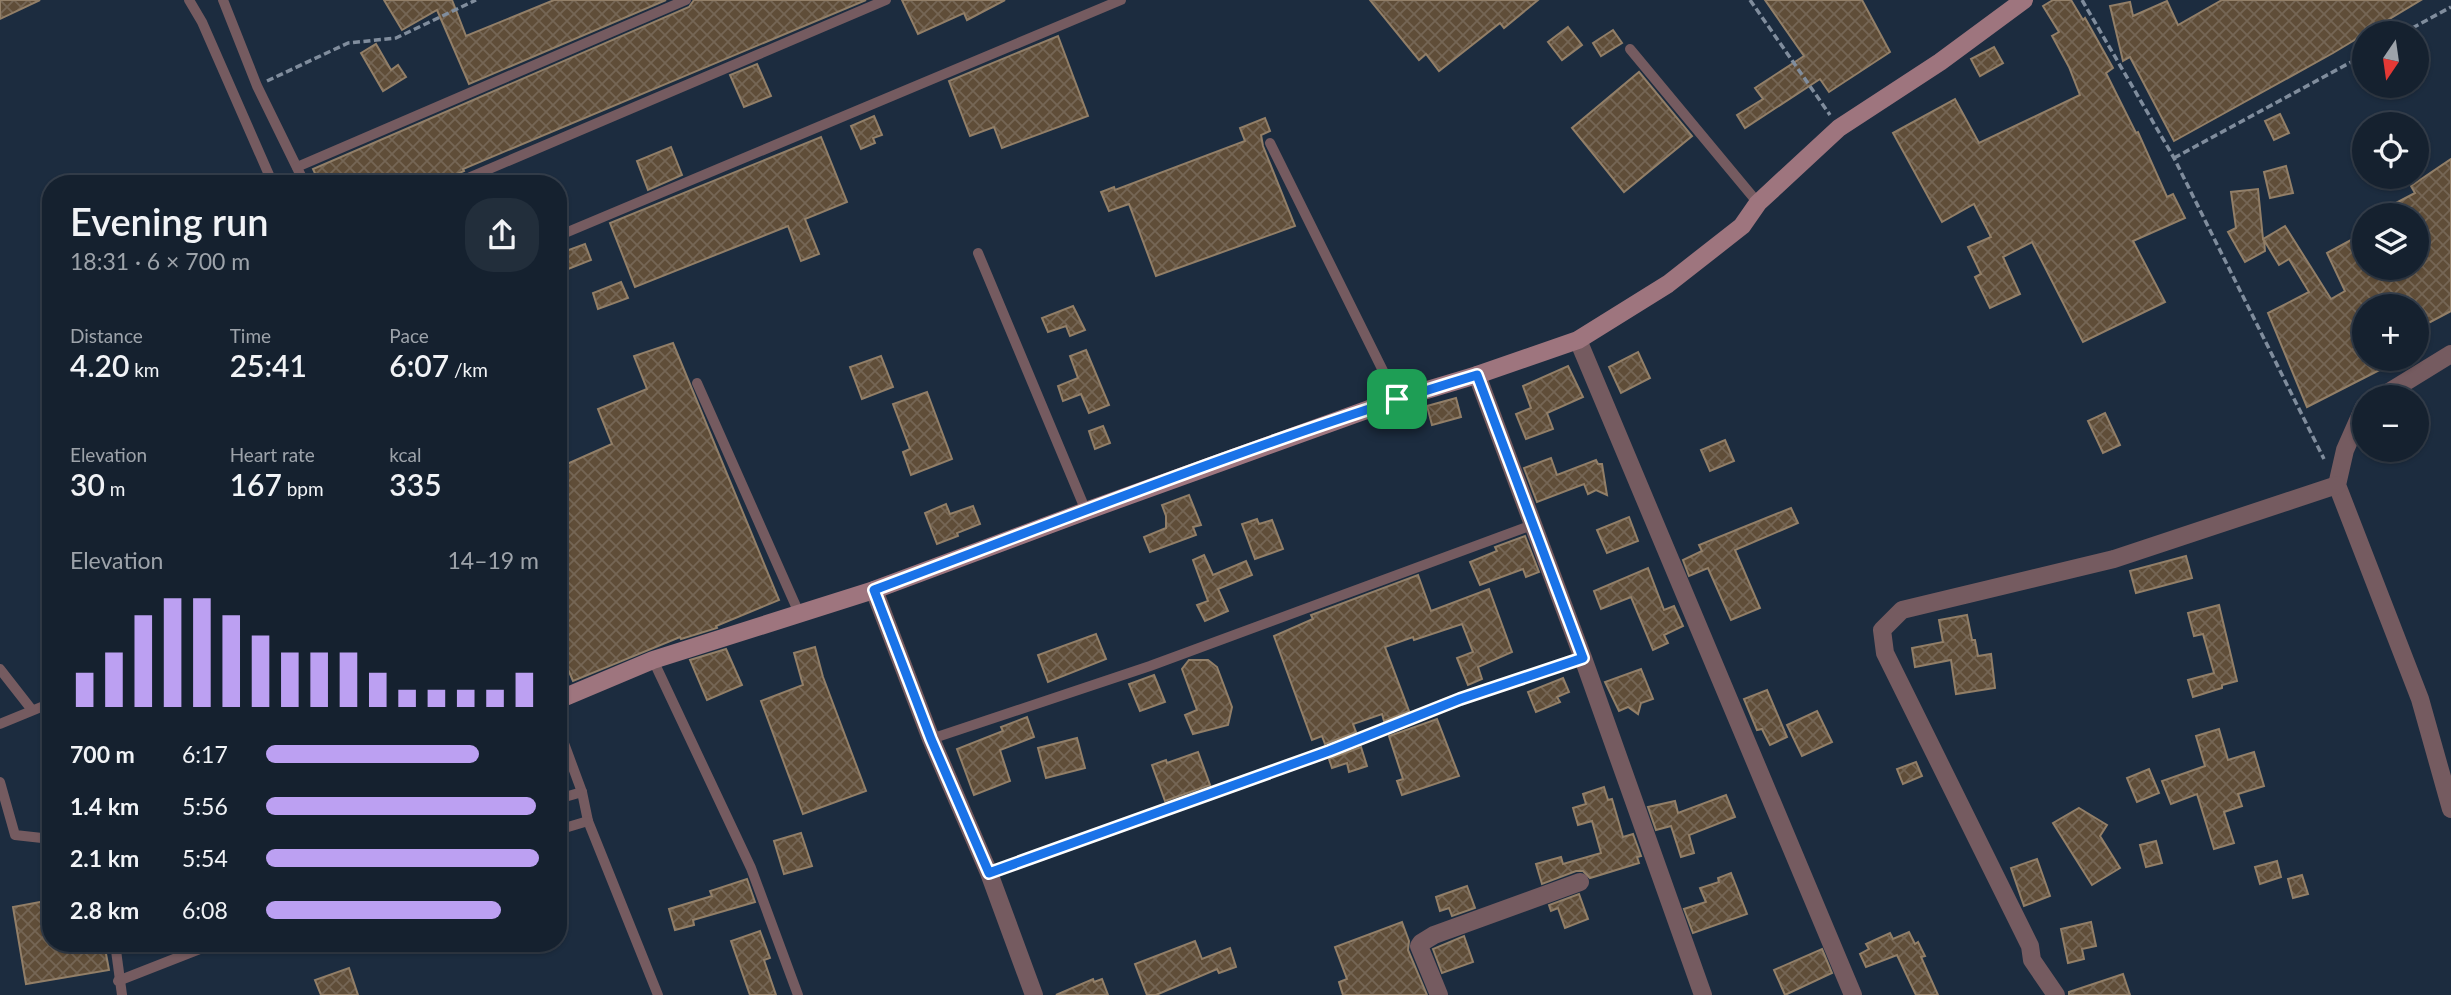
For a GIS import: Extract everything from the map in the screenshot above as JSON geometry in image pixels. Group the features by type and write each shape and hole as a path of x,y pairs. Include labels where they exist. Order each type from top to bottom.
{"street":[{"path":"567,696 653,660 874,590 1397,399 1578,340 1668,284 1742,226 1758,203 1839,128 1940,62 2024,0"},
{"path":"1578,340 1853,995"},
{"path":"2401,385 2451,354"},
{"path":"1477,375 1583,658 1703,995"},
{"path":"2352,434 2345,450 2337,485 2420,699 2451,809"},
{"path":"2056,995 2032,960 2030,946 1885,653 1882,630 1902,610 2114,559 2337,485"},
{"path":"874,590 931,739 989,873 1034,995"},
{"path":"1439,995 1419,946 1421,943 1580,882"}],"lane":[{"path":"189,0 202,22 269,175"},
{"path":"223,0 257,86 301,175"},
{"path":"297,167 686,0"},
{"path":"475,175 886,0"},
{"path":"567,232 1121,0"},
{"path":"1630,49 1758,203"},
{"path":"1270,143 1397,399"},
{"path":"978,253 1086,511"},
{"path":"697,383 799,613"},
{"path":"931,739 1150,666 1532,525"},
{"path":"989,873 1329,751 1460,699 1583,658"},
{"path":"653,660 751,868 798,995"},
{"path":"0,669 32,710"},
{"path":"0,724 42,706"},
{"path":"567,751 582,792 588,821 658,995"},
{"path":"0,782 15,835 42,838"},
{"path":"567,796 582,792"},
{"path":"567,827 588,821"},
{"path":"115,952 122,995"},
{"path":"118,981 192,952"}],"path":[{"path":"257,86 348,43 396,38 476,0"},
{"path":"1750,0 1839,128"},
{"path":"2082,0 2174,158 2337,485"},
{"path":"2425,21 2451,7"},
{"path":"2174,158 2352,62"}],"building":[{"path":"0,0 40,0 0,19"},
{"path":"384,0 452,0 466,36 554,0 666,0 469,84 437,10 402,30"},
{"path":"694,0 866,0 463,169 464,171 455,175 316,175 313,169 689,7"},
{"path":"902,0 1005,0 967,20 964,13 918,34"},
{"path":"1370,0 1538,0 1504,28 1500,23 1439,71 1426,54 1419,60"},
{"path":"1765,0 1862,0 1890,52 1829,92 1820,79 1745,128 1737,115 1763,99 1755,88 1804,56"},
{"path":"2053,0 2071,0 2083,20 2085,18 2113,68 2106,73 2136,133 2138,132 2167,197 2173,194 2185,218 2133,241 2165,302 2083,342 2032,242 2003,257 2020,294 1990,308 1975,277 1981,274 1968,247 1991,237 1974,204 1942,222 1893,133 1955,99 1979,143 2080,95 2052,36 2059,32 2043,6"},
{"path":"2222,0 2421,0 2386,21 2352,21 2352,42 2174,141 2130,57 2123,61 2110,6 2130,2 2133,16 2167,1 2178,25"},
{"path":"1568,27 1582,45 1562,60 1548,42"},
{"path":"1613,30 1622,43 1601,56 1593,43"},
{"path":"1058,36 1088,116 1002,148 994,127 970,136 949,81"},
{"path":"376,44 391,70 398,65 406,77 383,91 361,53"},
{"path":"1994,47 2003,63 1980,76 1971,59"},
{"path":"757,64 771,96 744,107 730,75"},
{"path":"1639,72 1692,136 1624,192 1572,128"},
{"path":"2280,114 2289,133 2274,140 2265,121"},
{"path":"874,116 882,135 873,138 875,143 861,149 851,126"},
{"path":"1265,118 1270,131 1261,135 1263,146 1295,226 1156,276 1129,204 1109,211 1101,192 1114,187 1115,190 1245,141 1240,128"},
{"path":"821,137 847,202 805,219 819,254 801,261 788,226 635,287 610,223"},
{"path":"671,147 682,175 648,190 637,161"},
{"path":"2451,159 2451,311 2429,323 2429,294 2352,294 2352,371 2378,371 2307,407 2268,313 2309,292 2289,259 2279,265 2264,240 2265,251 2245,262 2228,232 2236,228 2231,192 2258,189 2263,239 2285,226 2331,299 2345,291 2327,253 2352,239 2352,280 2429,280 2429,203 2396,203 2415,193 2413,189 2429,189 2429,174"},
{"path":"2286,166 2293,193 2270,198 2264,172"},
{"path":"585,244 591,260 567,269 567,251"},
{"path":"621,282 628,298 598,309 593,293"},
{"path":"1073,306 1085,330 1070,336 1066,326 1048,332 1042,318"},
{"path":"673,343 779,600 716,626 717,628 681,639 680,637 573,681 567,667 567,464 612,444 598,409 647,389 634,356"},
{"path":"1086,350 1109,405 1089,413 1081,394 1063,401 1058,386 1078,378 1070,356"},
{"path":"1638,352 1650,378 1621,393 1609,367"},
{"path":"881,356 893,387 862,399 850,367"},
{"path":"1568,366 1583,397 1547,413 1553,429 1526,439 1516,414 1531,408 1523,386"},
{"path":"927,392 952,459 911,475 903,452 910,449 893,404"},
{"path":"1456,398 1461,417 1432,425 1427,406"},
{"path":"2105,413 2120,445 2103,453 2088,421"},
{"path":"1103,426 1110,443 1095,449 1089,431"},
{"path":"1725,440 1734,461 1710,471 1701,450"},
{"path":"1551,458 1557,475 1596,460 1598,464 1602,464 1607,495 1596,490 1588,494 1584,484 1537,502 1524,468"},
{"path":"1189,495 1201,525 1193,527 1196,535 1150,552 1144,537 1166,528 1162,505"},
{"path":"946,504 950,514 973,506 980,524 937,544 925,513"},
{"path":"1791,508 1798,523 1735,550 1760,608 1731,620 1708,568 1689,576 1683,560 1702,551 1699,545"},
{"path":"1629,517 1638,541 1607,553 1597,530"},
{"path":"1257,519 1259,524 1272,520 1283,549 1255,559 1242,524"},
{"path":"1525,536 1539,572 1526,577 1523,569 1480,585 1470,562 1497,551 1495,547"},
{"path":"1204,555 1213,575 1246,561 1252,575 1218,589 1228,611 1205,621 1197,605 1208,601 1193,560"},
{"path":"2186,556 2192,578 2136,593 2130,571"},
{"path":"1648,568 1664,610 1674,606 1683,626 1664,635 1668,643 1653,650 1631,597 1601,609 1594,591"},
{"path":"1418,575 1431,611 1489,589 1512,652 1478,667 1482,679 1468,685 1457,658 1473,652 1462,624 1385,647 1409,711 1384,721 1382,714 1353,724 1356,732 1325,744 1322,736 1312,740 1274,636 1313,619 1311,615"},
{"path":"2219,605 2237,681 2193,697 2188,680 2214,673 2203,634 2194,636 2188,613"},
{"path":"1967,615 1978,656 1991,654 1995,688 1956,694 1951,660 1915,667 1912,648 1943,642 1939,620"},
{"path":"1096,634 1106,659 1048,682 1038,655"},
{"path":"815,647 823,677 866,791 803,814 761,701 803,685 794,653"},
{"path":"726,649 742,685 707,700 690,660"},
{"path":"1189,660 1208,660 1217,667 1232,707 1228,725 1193,734 1185,715 1197,710 1182,669"},
{"path":"1641,669 1653,699 1641,703 1638,714 1628,707 1619,711 1605,682"},
{"path":"1154,675 1165,702 1140,711 1129,684"},
{"path":"1563,678 1569,692 1557,697 1560,702 1536,712 1528,692"},
{"path":"1767,690 1787,737 1770,745 1762,729 1757,730 1744,699"},
{"path":"1817,711 1832,742 1802,756 1787,725"},
{"path":"1027,717 1034,737 1000,750 1010,781 974,795 957,749 1003,731 1001,727"},
{"path":"1437,719 1459,776 1402,795 1397,781 1403,779 1389,736"},
{"path":"2219,729 2228,760 2254,752 2264,786 2238,794 2242,806 2224,812 2234,843 2214,849 2197,794 2171,804 2162,781 2205,766 2196,736"},
{"path":"1077,738 1085,768 1046,778 1038,748"},
{"path":"1361,747 1367,766 1349,772 1347,763 1332,768 1329,759"},
{"path":"1198,752 1210,785 1165,801 1152,765 1166,760 1167,763"},
{"path":"1916,762 1922,776 1903,784 1897,769"},
{"path":"2149,769 2159,793 2137,802 2127,778"},
{"path":"1604,787 1608,800 1612,799 1623,837 1633,834 1641,856 1637,857 1639,863 1590,878 1583,871 1576,871 1542,884 1536,864 1561,857 1563,864 1601,853 1592,821 1578,825 1573,808 1586,804 1583,794"},
{"path":"1726,795 1735,817 1689,835 1694,853 1681,857 1671,826 1656,830 1648,807 1675,801 1678,813"},
{"path":"2079,808 2107,825 2100,836 2120,868 2092,885 2053,823"},
{"path":"801,833 812,866 784,874 774,841"},
{"path":"2156,841 2162,863 2146,867 2140,845"},
{"path":"2037,859 2050,896 2024,906 2011,868"},
{"path":"2277,861 2281,877 2260,884 2255,867"},
{"path":"1731,873 1747,914 1693,933 1684,909 1706,902 1700,888 1719,882 1718,878"},
{"path":"2302,875 2308,894 2293,898 2288,879"},
{"path":"747,879 755,902 693,920 694,925 675,930 669,909 712,896 710,891"},
{"path":"1467,886 1475,908 1452,916 1449,908 1440,911 1436,897"},
{"path":"1579,894 1588,919 1565,928 1558,908 1551,911 1549,905"},
{"path":"42,902 42,952 106,952 109,970 26,984 13,907"},
{"path":"1402,922 1409,941 1408,950 1427,995 1343,995 1339,982 1347,979 1335,947"},
{"path":"2091,922 2096,946 2082,949 2084,959 2068,963 2061,929"},
{"path":"760,931 770,958 764,960 776,995 750,995 731,941"},
{"path":"1909,932 1925,956 1921,957 1938,995 1916,995 1897,955 1866,967 1860,954 1869,949 1866,944 1890,933 1893,939"},
{"path":"1464,936 1473,962 1442,973 1433,949"},
{"path":"1195,941 1202,959 1230,948 1236,967 1219,973 1217,969 1156,995 1147,995 1135,964"},
{"path":"1822,949 1832,973 1785,995 1774,970"},
{"path":"349,968 358,995 321,995 315,980"},
{"path":"2123,974 2130,995 2069,995 2069,992"},
{"path":"1093,979 1094,982 1102,979 1108,995 1056,995"}],"route":[{"path":"1477,375 1583,658 1460,699 1329,751 989,873 931,739 874,590 1397,399 1477,375"}]}
